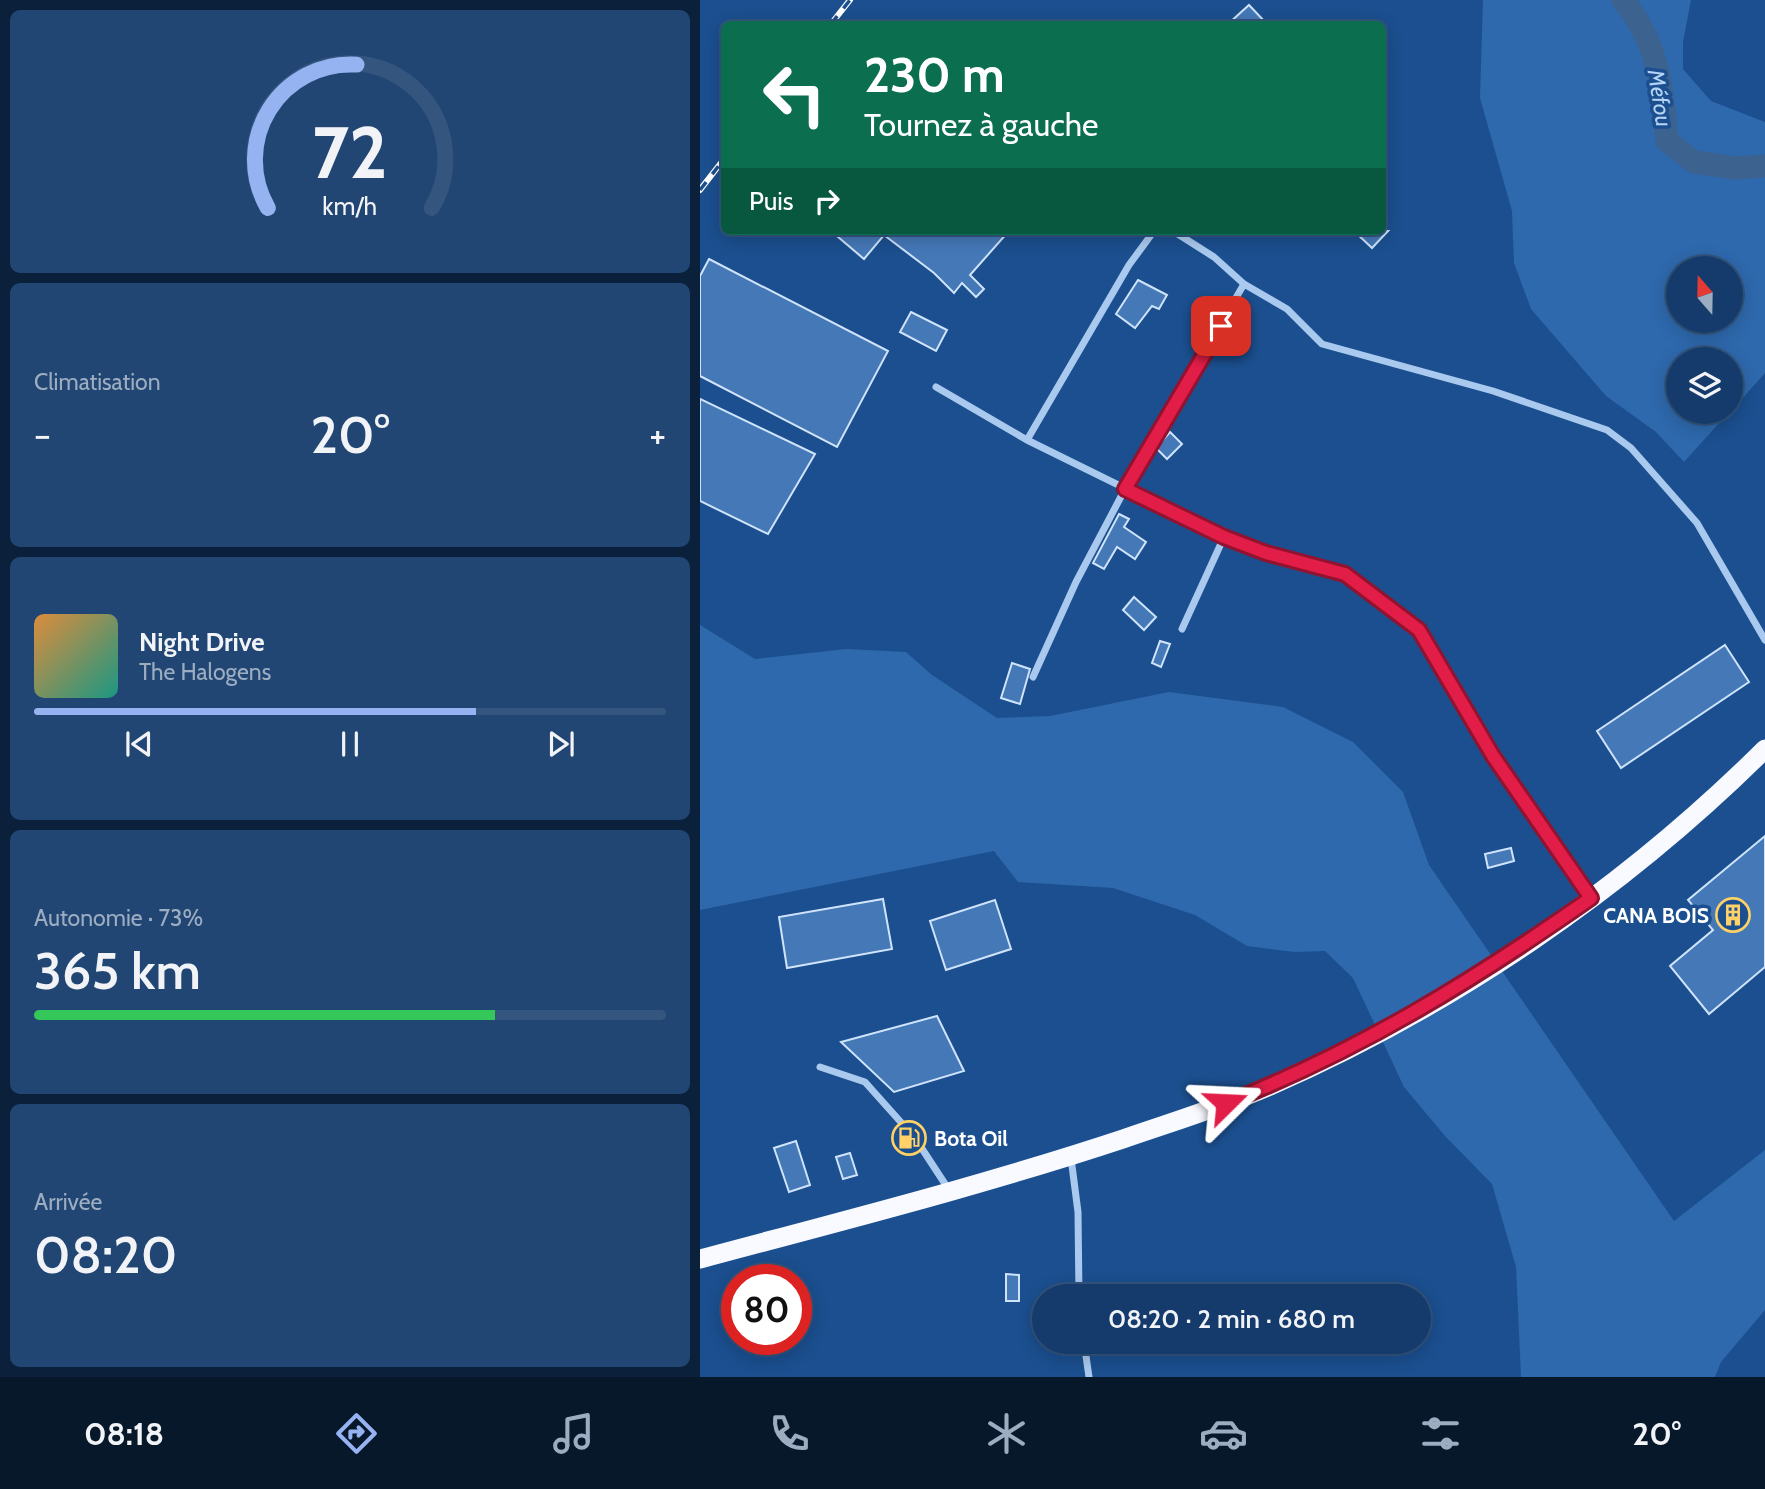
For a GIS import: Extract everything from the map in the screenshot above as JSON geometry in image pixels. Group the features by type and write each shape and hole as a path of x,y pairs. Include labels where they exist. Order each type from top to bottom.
{"highway":[{"path":"700,1259 950,1192 1071,1156 1204,1112 1334,1056 1457,989 1591,898 1671,837 1765,749"}],"street":[{"path":"1027,440 1129,265 1151,235"},
{"path":"1178,235 1214,257 1244,284 1287,309 1322,344 1493,391 1607,430 1631,448 1653,470 1698,523 1765,640"},
{"path":"1033,677 1076,582 1125,489 1244,284"},
{"path":"936,387 1027,440 1224,537 1266,553 1345,574 1419,630 1493,756 1591,898"},
{"path":"1182,629 1224,537"},
{"path":"820,1067 865,1082 915,1138 950,1192"},
{"path":"1071,1156 1078,1212 1079,1284"},
{"path":"1086,1354 1089,1377"}],"shaded area":[{"path":"1483,0 1691,0 1683,42 1683,69 1711,101 1765,122 1765,373 1743,398 1743,347 1666,347 1666,424 1718,424 1684,462 1656,432 1606,396 1531,309 1514,263 1512,211 1480,98"},
{"path":"700,625 755,659 846,649 906,652 932,675 997,718 1050,716 1169,692 1283,707 1353,742 1403,792 1429,865 1674,1221 1765,1150 1765,1310 1721,1362 1715,1377 1521,1377 1516,1267 1492,1184 1445,1136 1404,1087 1353,978 1325,951 1295,952 1247,946 1195,915 1113,888 1018,882 994,851 700,910"}],"building":[{"path":"1249,5 1264,21 1231,21"},
{"path":"836,235 884,235 864,259"},
{"path":"884,235 1005,235 970,275 984,289 976,297 962,283 954,293 934,273"},
{"path":"1358,235 1384,235 1372,248"},
{"path":"709,259 888,351 837,447 700,376 700,276"},
{"path":"1138,280 1167,295 1159,309 1152,306 1135,328 1116,314"},
{"path":"911,312 947,330 936,351 900,332"},
{"path":"700,399 815,454 768,534 700,501"},
{"path":"1170,432 1182,444 1167,459 1156,448"},
{"path":"1119,514 1129,519 1124,527 1146,542 1135,559 1117,547 1104,569 1093,563"},
{"path":"1134,597 1156,617 1144,630 1123,610"},
{"path":"1160,641 1170,644 1161,667 1152,663"},
{"path":"1725,645 1749,682 1621,768 1597,731"},
{"path":"1012,663 1030,669 1020,704 1001,698"},
{"name":"CANA BOIS","path":"1765,836 1765,967 1709,1014 1670,966 1713,930 1688,900"},
{"path":"1511,848 1514,861 1488,868 1485,854"},
{"path":"883,899 892,949 787,968 779,917"},
{"path":"995,900 1011,949 946,970 930,921"},
{"path":"937,1016 964,1071 894,1092 841,1042"},
{"path":"796,1141 810,1185 789,1192 774,1148"},
{"path":"850,1153 857,1175 843,1179 836,1157"},
{"path":"1006,1274 1019,1275 1019,1301 1006,1301"}],"waterway":[{"name":"Méfou","path":"1623,0 1644,33 1657,66 1667,141 1694,162 1735,168 1765,166"}],"railway":[{"path":"833,21 850,0"},
{"path":"700,190 721,163"}],"place":[{"name":"CANA BOIS","path":"1733,915"},
{"name":"Bota Oil","path":"909,1138"}],"route":[{"path":"1221,326 1125,489 1224,537 1266,553 1320,565 1345,574 1419,630 1426,637 1443,673 1493,756 1591,898 1496,964 1416,1013 1334,1056 1226,1103"}]}
